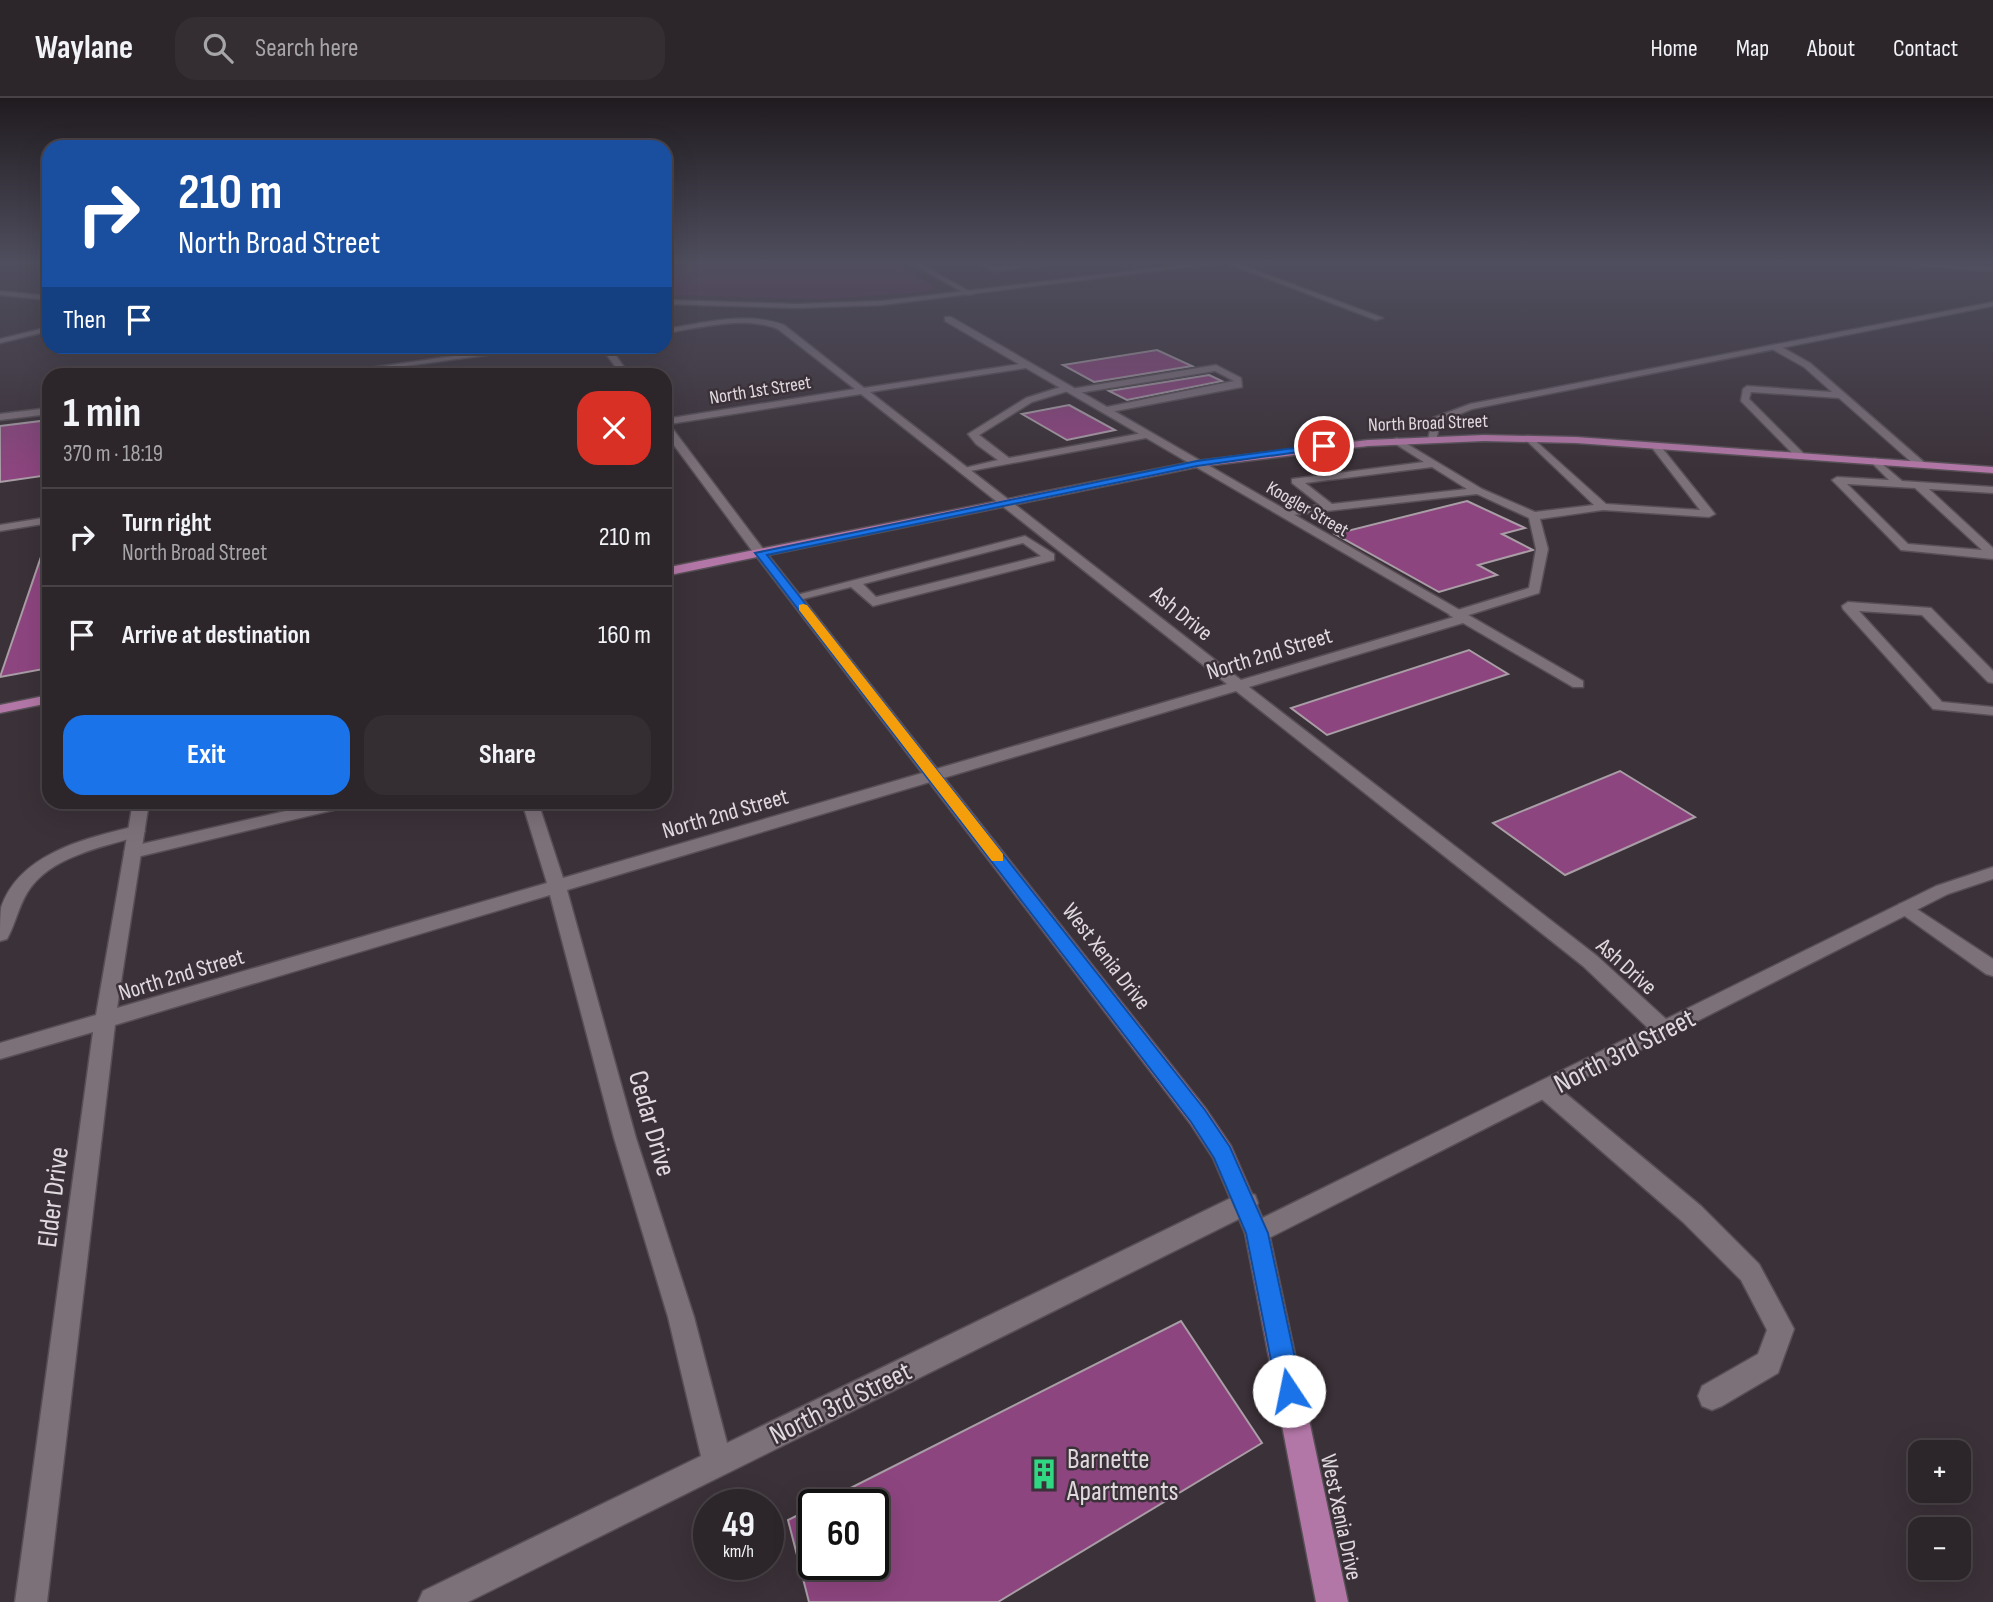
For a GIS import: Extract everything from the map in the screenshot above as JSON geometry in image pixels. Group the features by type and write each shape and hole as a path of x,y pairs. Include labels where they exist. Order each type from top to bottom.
{"main road":[{"name":"North Broad Street","path":"672,571 1197,464 1289,450 1397,441 1530,439 1655,445 1993,470"},
{"name":"West Xenia Drive","path":"760,553 1198,1116 1223,1153 1257,1233 1332,1602"},
{"path":"0,709 42,700"}],"street":[{"path":"0,341 36,332"},
{"name":"Ash Drive","path":"788,332 1009,502 1237,686 1590,961 1663,1030"},
{"name":"Koogler Street","path":"971,332 1578,684"},
{"path":"1433,439 1436,420 1450,412 1850,332"},
{"path":"1775,347 1807,365 1921,464"},
{"path":"417,368 500,354"},
{"name":"North 1st Street","path":"672,423 1027,365"},
{"path":"1007,461 979,442 973,433 1029,400 1069,389 1199,369 1216,368 1238,380 1239,385 1105,410"},
{"path":"1801,456 1744,399 1747,389 1841,395"},
{"path":"0,417 42,412"},
{"name":"West Xenia Drive","path":"672,434 760,553"},
{"path":"965,469 1148,435"},
{"path":"1530,439 1603,507"},
{"path":"1397,441 1478,491 1534,516 1603,507 1709,514 1655,445"},
{"path":"1875,461 1899,484"},
{"path":"1330,508 1296,481 1434,464"},
{"path":"1993,490 1838,480 1905,547 1993,554"},
{"path":"1918,485 1993,554"},
{"path":"1283,513 1478,491"},
{"name":"North 2nd Street","path":"0,1051 1237,686 1459,617 1535,590 1542,549 1534,516"},
{"path":"0,528 42,521"},
{"path":"795,597 1048,534"},
{"path":"854,582 873,602 1050,558 1025,539"},
{"path":"1993,679 1926,611 1848,606 1938,706 1993,712"},
{"name":"Elder Drive","path":"31,1602 105,1020 140,809"},
{"path":"0,934 14,899 27,879 71,854 306,809"},
{"name":"Cedar Drive","path":"532,809 557,886 625,1138 681,1317 717,1462"},
{"name":"North 3rd Street","path":"1257,1233 1942,890 1993,873"},
{"path":"1906,908 1993,969"},
{"path":"1545,1089 1692,1214 1750,1272 1781,1329 1768,1363 1712,1396"},
{"name":"North 3rd Street","path":"434,1602 1246,1203"}],"building":[{"path":"1157,350 1192,366 1094,382 1063,365"},
{"path":"1209,375 1222,381 1127,400 1109,391"},
{"path":"1069,405 1115,430 1067,440 1022,414"},
{"path":"42,421 42,476 0,482 0,426"},
{"path":"1467,501 1525,528 1502,534 1533,550 1478,565 1497,575 1439,592 1335,534"},
{"path":"42,554 42,669 0,677"},
{"path":"1469,650 1508,674 1327,735 1291,708"},
{"path":"1620,771 1695,817 1565,875 1493,823"},
{"name":"Barnette Apartments","path":"1181,1321 1262,1443 998,1602 809,1602 803,1580 889,1580 889,1489 849,1489"},
{"name":"Barnette Apartments","path":"798,1515 798,1559 788,1520"}],"slow traffic":[{"path":"803,608 997,857"}],"place":[{"name":"Barnette Apartments","path":"1044,1474"}],"route":[{"path":"1289,1391 1257,1233 1223,1153 1198,1116 760,553 1197,464 1324,446"}]}
